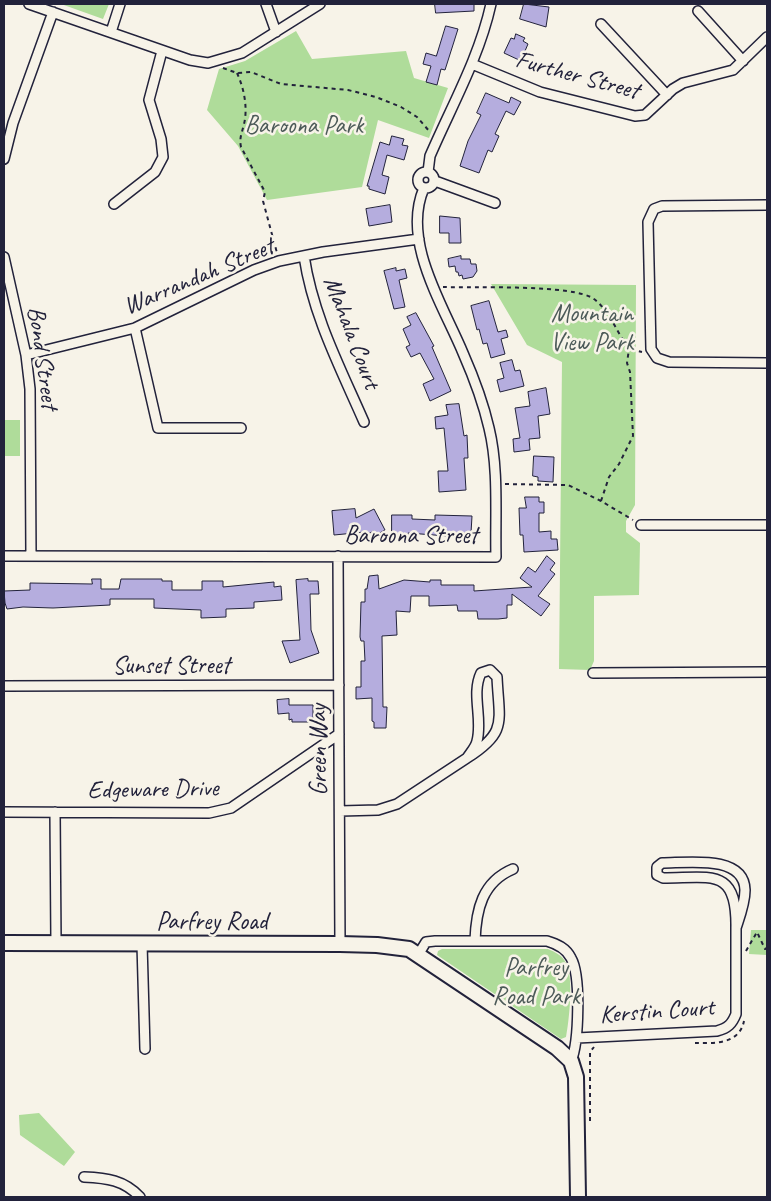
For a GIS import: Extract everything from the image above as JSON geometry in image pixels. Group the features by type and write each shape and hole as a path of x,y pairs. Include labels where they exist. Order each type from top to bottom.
{"main road":[{"name":"Parfrey Road","path":"4,943 340,944 398,946 410,949 557,1048 570,1061"},
{"path":"570,1061 576,1078 578,1197"}],"street":[{"path":"29,4 190,60 208,63 242,53 320,4"},
{"path":"111,32 120,4"},
{"path":"266,4 276,32"},
{"name":"Baroona Street","path":"4,556 496,556 495,483 490,430 481,395 433,287 422,256 419,239 418,204 424,188 420,185 418,179 420,174 428,172 430,156 486,29 491,4"},
{"path":"698,11 743,61"},
{"path":"4,159 8,122 53,12"},
{"path":"601,24 667,95"},
{"name":"Further Street","path":"472,64 524,86 635,116 645,115 683,83 733,70 767,37"},
{"path":"114,204 155,172 163,156 161,139 149,100 162,50"},
{"path":"424,188 431,187 435,181 434,175 428,172"},
{"path":"435,181 495,203"},
{"path":"767,205 671,205 654,209 648,222 651,348 658,358 669,362 767,362"},
{"name":"Warrandah Street","path":"26,355 135,328 254,270 279,261 419,239"},
{"name":"Mahala Court","path":"304,256 312,296 322,329 364,422"},
{"name":"Bond Street","path":"4,257 26,355 30,404 31,556"},
{"path":"135,328 158,428 241,428"},
{"path":"640,526 767,526"},
{"name":"Green Way","path":"338,556 340,944"},
{"path":"340,811 378,810 397,804 486,746 494,737 499,725 497,678 490,670 480,673 477,682 477,743 467,758"},
{"path":"594,673 767,672"},
{"name":"Sunset Street","path":"4,686 339,685"},
{"name":"Edgeware Drive","path":"4,812 209,813 231,808 339,734"},
{"path":"55,812 56,943"},
{"name":"Kerstin Court","path":"577,1038 717,1031 732,1024 736,1014 734,897 727,885 716,880 663,878 657,876 657,867 662,863 724,864 736,871 745,888 736,928"},
{"path":"475,941 477,919 485,892 491,882 512,869"},
{"path":"418,955 426,942 547,941 557,943 572,959 576,972 577,1038 570,1061"},
{"path":"142,944 145,1049"},
{"path":"84,1176 109,1178 130,1187 140,1197"}],"path":[{"path":"216,61 223,68 237,74 251,72 281,84 348,90 376,97 401,108 417,118 438,138"},
{"path":"237,74 242,84 246,110 240,140 266,192 263,200 279,261"},
{"path":"433,287 581,292 593,298 602,307 629,349 627,363 630,372 633,436 609,477 601,501"},
{"path":"629,349 642,352 651,348"},
{"path":"495,483 561,484 601,501 640,526"},
{"path":"745,959 746,950 757,932 765,949 767,948"},
{"path":"690,1043 728,1041 741,1030 745,1018"},
{"path":"590,1128 590,1052 596,1044"}],"green space":[{"path":"61,4 109,4 103,19"},
{"name":"Baroona Park","path":"296,31 312,59 406,51 414,78 448,88 429,138 378,120 362,187 267,200 238,146 207,110 219,69 245,61"},
{"name":"Mountain View Park","path":"491,284 636,285 635,505 626,521 626,532 640,543 639,595 594,596 594,661 590,670 559,669 562,362 527,345"},
{"path":"4,420 20,420 20,456 4,456"},
{"path":"751,930 767,930 767,955 749,954"},
{"name":"Parfrey Road Park","path":"442,949 548,949 558,954 566,963 570,978 566,1037 561,1039 437,955 438,951"},
{"path":"39,1113 75,1152 64,1166 20,1135 19,1115"}],"building":[{"path":"435,4 474,4 474,11 436,13"},
{"path":"524,4 549,7 546,27 520,19"},
{"path":"446,26 458,29 445,70 441,69 437,85 426,82 431,66 423,64 426,53 436,56"},
{"path":"516,34 525,38 523,41 528,44 522,58 520,57 519,60 504,53 511,38 514,39"},
{"path":"486,93 509,103 511,97 521,102 514,115 506,111 495,134 499,136 492,152 488,150 479,173 460,166 468,141 481,115 477,113"},
{"path":"392,136 404,139 402,145 408,146 404,160 387,155 382,175 389,177 385,194 369,189 369,186 367,186 380,142 389,145"},
{"path":"390,205 392,222 369,226 366,209"},
{"path":"440,216 460,218 461,243 449,243 449,233 440,233"},
{"path":"461,256 461,259 470,259 471,264 476,264 477,271 473,277 463,279 462,275 459,276 458,272 456,272 455,266 449,267 448,259"},
{"path":"396,268 396,271 405,269 407,278 399,280 405,307 394,309 384,271"},
{"path":"489,301 498,332 506,330 508,337 501,339 505,354 491,358 487,343 483,344 479,329 477,330 471,306"},
{"path":"416,313 434,346 432,347 451,391 430,401 423,384 434,379 420,353 411,357 406,347 410,345 403,329 411,325 407,317"},
{"path":"512,360 515,371 520,370 524,386 500,392 497,380 504,378 500,363"},
{"path":"546,388 550,414 538,416 540,438 529,439 530,450 514,452 513,439 520,438 515,408 530,406 528,392"},
{"path":"459,404 464,436 467,435 468,458 464,458 466,490 439,492 438,471 448,471 444,428 436,429 435,417 448,415 446,405"},
{"path":"534,456 554,457 553,482 538,481 538,477 533,476"},
{"path":"525,497 539,497 539,502 544,502 544,513 539,513 539,532 551,531 551,539 557,539 558,550 524,552 523,535 520,535 519,508 526,508"},
{"path":"355,509 356,518 374,509 385,530 376,535 374,531 366,535 365,532 334,535 332,511"},
{"path":"392,515 412,515 412,519 435,520 435,515 472,516 471,533 447,533 447,536 408,533 409,538 392,538"},
{"path":"547,556 555,563 550,570 555,574 538,596 550,604 541,616 512,594 512,605 507,605 507,618 498,619 478,619 477,611 458,611 457,605 429,606 429,596 411,596 410,612 396,611 397,635 382,636 383,707 387,707 386,728 374,728 374,722 372,721 372,698 356,699 356,687 361,687 361,661 365,661 364,641 361,641 360,637 361,602 365,602 365,589 367,589 369,576 378,575 379,589 404,580 430,582 430,580 441,580 441,585 474,585 474,591 532,587 520,578 528,567 535,572"},
{"path":"92,579 101,579 101,589 119,589 121,579 162,579 162,581 172,581 172,590 202,590 202,581 223,581 223,587 274,582 274,587 281,586 282,600 254,602 254,608 226,609 226,617 201,618 201,610 154,608 154,599 110,599 110,605 53,608 23,607 7,609 5,603 4,591 30,590 30,583 92,584"},
{"path":"308,579 308,581 318,581 319,594 310,594 311,630 319,653 290,663 282,641 300,640 296,580"},
{"path":"289,699 289,705 313,705 313,722 292,722 292,719 289,720 289,713 278,714 277,700"}]}
